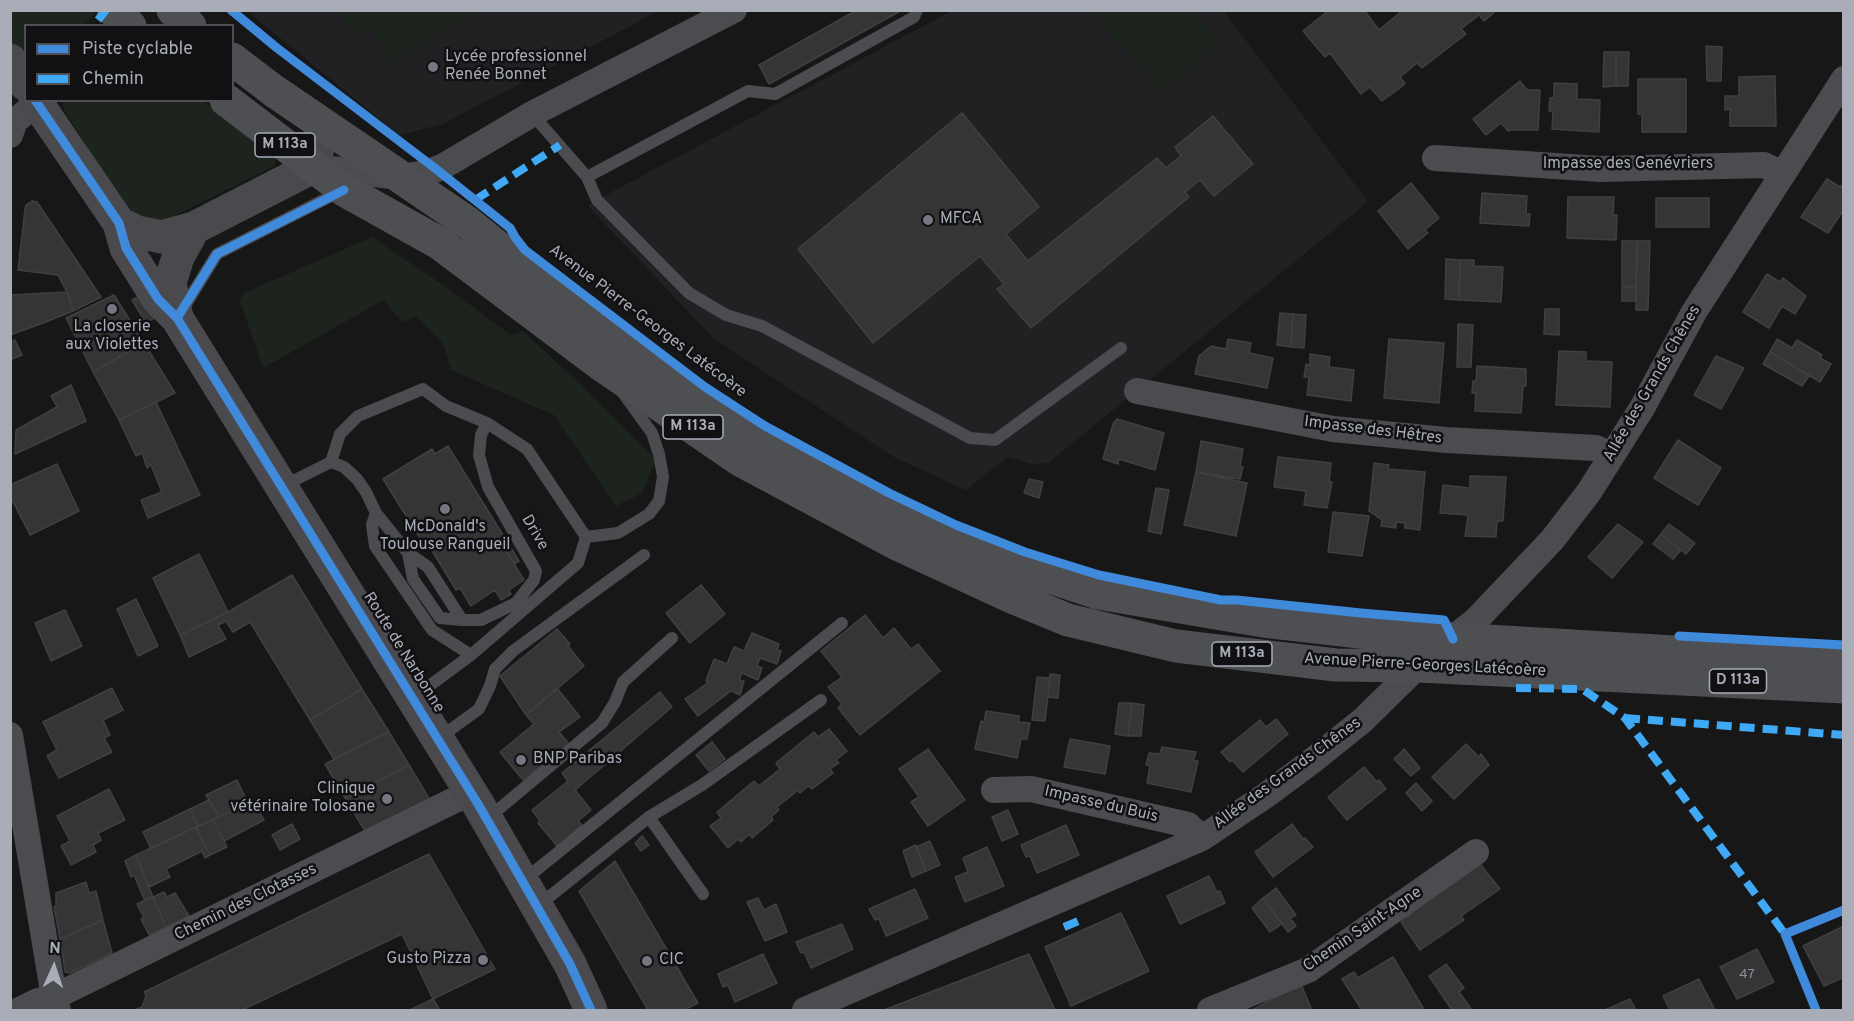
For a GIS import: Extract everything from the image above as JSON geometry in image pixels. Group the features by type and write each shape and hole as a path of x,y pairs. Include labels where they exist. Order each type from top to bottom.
{"main road":[{"path":"113,10 128,24"},
{"name":"Route de Narbonne","path":"10,60 24,81"},
{"name":"Avenue Pierre-Georges Latécoère","path":"234,61 324,126 349,169 439,243 603,366 740,460 897,544 1014,598 1068,620 1176,646 1336,665 1844,662"},
{"name":"Route de Narbonne","path":"38,102 118,223 126,248 158,299 177,318 479,805 570,964 591,1011"},
{"name":"Avenue Pierre-Georges Latécoère","path":"229,102 313,167 349,169 400,177 468,223 595,325 705,407 781,455 953,539 1035,573 1098,593 1263,621 1360,632 1453,639 1844,687"},
{"path":"118,223 137,232 162,237 194,228 313,167 324,126"},
{"name":"Route de Narbonne","path":"177,318 170,283 178,257 194,228"}],"street":[{"path":"400,177 442,167 532,114 734,10"},
{"name":"Allée des Grands Chênes","path":"805,1011 1202,838 1312,761 1363,720 1418,666 1476,620 1552,540 1589,492 1642,408 1694,312 1844,79"},
{"path":"10,135 15,121 31,102"},
{"name":"Impasse des Genévriers","path":"1435,158 1600,169 1764,165 1783,174"},
{"name":"Impasse des Hêtres","path":"1137,391 1333,429 1446,440 1596,448 1611,455"},
{"path":"10,735 56,1004"},
{"name":"Impasse du Buis","path":"994,790 1031,789 1054,794 1188,825 1202,838"},
{"name":"Chemin des Clotasses","path":"20,1011 38,1001 56,1004 479,805"},
{"name":"Chemin Saint-Agne","path":"1210,1011 1308,970 1476,852"}],"lane":[{"path":"587,177 748,91 775,94 914,17 917,10"},
{"path":"532,114 587,177 597,200 689,293 726,315 762,326 970,438 995,440 1120,348"},
{"path":"177,318 218,254 349,169"},
{"path":"586,537 618,533 649,514 659,501 663,477 652,433 603,366"},
{"path":"282,486 331,462 340,434 358,416 423,389 446,406 487,423 527,448 586,537"},
{"name":"Drive","path":"408,553 413,579 440,618 481,620 516,603 534,580 536,571 488,487 479,455 481,435 487,423"},
{"name":"Drive","path":"331,462 344,467 357,479 376,513 408,553 428,567 462,620"},
{"path":"376,513 372,525 375,546 432,630 471,654"},
{"path":"413,698 471,654 578,563 586,537"},
{"path":"438,738 479,709 495,669 513,651 644,555"},
{"path":"530,893 842,623"},
{"path":"479,805 602,723 615,702 623,682 672,638"},
{"path":"530,893 702,785 820,700"},
{"path":"649,817 703,894"}],"shaded area":[{"path":"91,10 95,14 85,24 24,24 24,61 11,47 11,11"},
{"path":"953,10 1224,11 1368,202 1048,463 1032,464 1007,457 966,490 894,457 714,339 588,206"},
{"name":"Lycée professionnel Renée Bonnet","path":"247,11 659,11 443,124 399,135"},
{"path":"338,11 476,11 393,63 372,29 356,38"},
{"path":"1090,11 1191,11 1220,43 1162,93"},
{"path":"63,102 204,102 274,155 276,159 274,166 156,225 129,214 64,110"},
{"path":"372,237 449,289 511,335 523,331 594,397 656,460 642,493 616,506 554,415 451,370 443,343 416,316 402,322 384,300 263,368 240,301 244,293"}],"building":[{"path":"857,10 902,10 769,84 759,65"},
{"path":"1329,10 1364,10 1379,30 1403,10 1497,10 1484,21 1479,15 1461,29 1466,34 1422,68 1417,63 1400,77 1405,84 1382,101 1370,87 1361,94 1330,53 1325,57 1303,31"},
{"path":"1706,46 1722,47 1721,81 1707,81"},
{"path":"1604,52 1616,52 1616,86 1603,87"},
{"path":"1616,52 1629,52 1628,86 1616,86"},
{"path":"1775,76 1776,126 1730,126 1730,109 1725,110 1725,96 1739,96 1739,77"},
{"path":"1638,79 1686,79 1686,132 1642,132 1642,114 1638,114"},
{"path":"1520,81 1527,90 1540,90 1538,130 1508,131 1501,123 1486,135 1473,119"},
{"path":"1554,83 1577,84 1577,99 1600,100 1599,132 1552,129 1553,111 1549,111 1550,98 1554,98"},
{"name":"MFCA","path":"962,113 1039,207 1006,234 1028,261 1157,158 1166,168 1181,156 1175,147 1213,116 1253,164 1214,196 1200,180 1185,192 1189,197 1031,328 997,289 1004,284 980,256 873,343 798,249"},
{"path":"1827,179 1840,187 1844,185 1844,209 1828,233 1801,217"},
{"path":"1411,183 1439,218 1425,230 1428,233 1408,249 1378,211"},
{"path":"1482,193 1527,196 1526,214 1530,214 1529,226 1480,223"},
{"path":"1568,197 1614,197 1613,215 1617,215 1616,240 1567,238"},
{"path":"1656,198 1709,198 1709,227 1656,227"},
{"path":"32,201 37,202 101,297 73,311 69,296 58,275 18,270 25,209 26,205"},
{"path":"1622,241 1637,241 1636,287 1622,287"},
{"path":"1637,241 1650,241 1648,310 1636,310"},
{"path":"1446,259 1460,260 1459,300 1445,299"},
{"path":"1460,260 1474,260 1474,266 1503,267 1501,302 1459,300"},
{"path":"1767,274 1780,282 1783,278 1806,296 1795,314 1782,306 1769,328 1743,312"},
{"path":"1622,287 1636,287 1636,301 1622,301"},
{"path":"67,292 73,311 10,335 10,295"},
{"path":"114,295 144,343 93,372 66,318"},
{"path":"140,296 154,318 146,323 132,300"},
{"path":"1545,309 1559,309 1559,335 1544,334"},
{"path":"1280,313 1293,314 1291,347 1277,345"},
{"path":"1293,314 1306,315 1304,348 1291,347"},
{"path":"1458,324 1473,325 1471,367 1457,367"},
{"path":"1228,339 1251,343 1249,353 1273,358 1267,388 1195,374 1199,356 1211,346 1226,349"},
{"path":"1389,339 1444,343 1439,403 1384,398"},
{"path":"1777,339 1792,348 1797,340 1822,355 1820,358 1831,364 1820,382 1770,352"},
{"path":"15,340 22,355 10,360 10,342"},
{"path":"144,343 175,393 119,420 93,372"},
{"path":"1559,351 1586,352 1586,361 1612,362 1610,407 1556,405"},
{"path":"1770,352 1809,376 1802,386 1763,364"},
{"path":"1310,354 1330,357 1329,367 1354,370 1351,401 1307,395 1309,377 1304,377 1306,364 1310,366"},
{"path":"1716,356 1744,368 1721,409 1694,395"},
{"path":"1477,366 1526,369 1526,386 1523,386 1521,413 1475,411 1476,393 1472,393"},
{"path":"71,385 86,421 15,454 16,430 57,407 51,396"},
{"path":"156,402 200,495 148,518 141,500 162,492 151,465 147,468 142,453 136,456 119,420"},
{"path":"1117,419 1164,433 1155,470 1119,459 1118,464 1103,459 1113,424"},
{"path":"1678,440 1721,468 1698,505 1654,478"},
{"path":"1201,441 1243,449 1240,479 1196,472"},
{"name":"McDonald's Toulouse Rangueil","path":"448,446 506,540 501,543 524,580 509,590 511,594 501,600 495,590 471,606 460,588 456,590 428,544 423,543 383,479 432,449 435,454"},
{"path":"1278,457 1331,463 1329,482 1332,482 1327,508 1304,505 1306,491 1274,487"},
{"path":"1374,463 1389,465 1388,469 1425,472 1420,530 1405,528 1405,523 1396,522 1396,528 1381,526 1382,520 1369,511"},
{"path":"57,464 79,511 30,535 10,496 10,485"},
{"path":"1196,472 1247,483 1236,536 1184,525"},
{"path":"1470,476 1506,477 1503,521 1497,521 1496,537 1465,536 1468,515 1440,513 1443,485 1470,488"},
{"path":"1029,479 1043,482 1039,498 1024,493"},
{"path":"1156,488 1169,490 1161,534 1148,531"},
{"path":"1333,512 1369,516 1362,556 1328,552"},
{"path":"1618,524 1643,542 1612,578 1588,557"},
{"path":"1669,524 1695,543 1686,554 1661,534"},
{"path":"1661,534 1681,550 1673,559 1653,544"},
{"path":"506,540 519,561 514,564 501,543"},
{"path":"199,554 228,612 180,635 153,578"},
{"path":"292,575 362,689 310,720 250,622 233,632 226,621 218,625 226,639 189,657 180,635 228,612"},
{"path":"701,585 725,614 690,643 666,613"},
{"path":"136,599 158,646 138,656 117,609"},
{"path":"65,610 82,646 51,661 35,623"},
{"path":"865,615 883,638 894,628 911,649 918,644 940,671 860,735 838,708 842,704 828,687 842,677 821,651"},
{"path":"557,629 584,666 526,715 500,676"},
{"path":"752,633 779,644 777,650 781,651 777,664 760,658 757,666 762,668 758,680 742,673 739,680 744,681 740,695 731,691 698,716 685,699 709,682 706,681 714,659 727,664 734,647 744,651"},
{"path":"1050,674 1060,675 1058,698 1048,697"},
{"path":"1037,677 1050,678 1045,721 1032,720"},
{"path":"112,688 123,710 103,720 110,735 104,738 112,752 59,778 47,756 57,750 43,722"},
{"path":"557,688 580,717 559,732 569,744 523,780 500,752 534,724 526,715"},
{"path":"362,689 389,732 334,759 310,720"},
{"path":"660,692 672,707 575,790 591,810 578,821 582,825 557,846 538,823 540,821 532,810 568,781 562,773"},
{"path":"1119,703 1132,703 1128,736 1115,734"},
{"path":"1132,703 1144,705 1141,736 1128,736"},
{"path":"986,711 1019,716 1019,722 1030,723 1027,739 1021,739 1017,758 975,749 981,721 984,722"},
{"path":"1276,719 1288,734 1243,772 1221,752 1260,720 1266,727"},
{"path":"829,729 847,751 836,760 839,763 830,769 833,773 812,789 808,786 800,793 797,791 777,807 779,810 771,817 773,820 752,838 749,834 741,842 738,839 728,848 710,826 721,818 717,812 754,781 759,786 780,769 776,763 814,732 818,737"},
{"path":"389,732 409,765 345,798 325,764"},
{"path":"1070,739 1110,746 1105,774 1064,767"},
{"path":"712,742 725,759 709,771 696,755"},
{"path":"1466,744 1479,757 1481,754 1489,765 1454,799 1432,777"},
{"path":"1162,747 1196,752 1193,761 1198,761 1191,792 1147,783 1150,766 1146,765 1149,753 1160,754"},
{"path":"928,749 965,800 928,826 911,802 919,797 899,769"},
{"path":"1404,749 1420,768 1411,776 1394,759"},
{"name":"Clinique vétérinaire Tolosane","path":"409,765 430,800 365,831 345,798"},
{"path":"1364,767 1386,789 1347,820 1328,797"},
{"path":"237,780 248,803 219,817 206,795"},
{"path":"1416,783 1432,801 1422,811 1406,793"},
{"path":"109,789 125,820 98,833 101,840 93,845 96,852 71,865 61,846 70,841 57,816"},
{"path":"209,800 219,817 198,826 190,809"},
{"path":"253,800 264,820 224,841 213,820"},
{"path":"190,809 198,826 151,849 143,832"},
{"path":"1008,810 1018,834 1002,841 992,817"},
{"path":"213,820 227,847 210,855 196,827"},
{"path":"292,824 300,839 280,850 272,835"},
{"path":"1292,824 1303,839 1305,838 1313,847 1273,877 1255,852"},
{"path":"1066,825 1079,855 1037,873 1030,856 1026,857 1021,845"},
{"path":"196,827 210,855 205,858 202,851 166,869 170,877 149,887 136,855"},
{"path":"642,836 649,845 641,851 635,843"},
{"path":"930,841 940,865 926,871 916,847"},
{"path":"916,845 926,871 912,877 903,851"},
{"path":"987,847 1004,886 965,902 955,877 968,872 963,858"},
{"path":"429,854 495,969 433,999 402,934 242,1010 134,1010 142,1007 146,996 144,992"},
{"path":"136,855 153,897 145,901 125,861"},
{"path":"1477,860 1500,889 1461,916 1464,920 1420,950 1401,922"},
{"name":"CIC","path":"615,861 698,1003 684,1010 648,1010 579,891"},
{"path":"1209,876 1217,892 1220,891 1225,903 1180,924 1167,896"},
{"path":"86,882 89,893 96,891 103,920 60,939 54,907 56,906 56,893"},
{"path":"1276,888 1296,915 1290,918 1296,926 1288,932 1263,898"},
{"path":"915,889 928,918 886,936 879,919 875,920 869,909"},
{"path":"164,892 167,897 175,893 189,916 166,927 153,897"},
{"path":"153,897 166,927 149,935 137,904"},
{"path":"758,898 764,910 776,904 787,932 765,941 747,902"},
{"path":"1263,898 1282,924 1270,932 1252,908"},
{"path":"1121,913 1149,971 1071,1006 1045,947"},
{"path":"103,920 112,953 70,973 65,972 60,939"},
{"path":"842,924 853,949 811,968 804,952 801,953 796,942"},
{"path":"1844,926 1844,977 1824,986 1803,946"},
{"path":"1757,949 1774,982 1737,999 1720,967"},
{"path":"763,954 777,983 735,1002 728,985 723,987 718,974"},
{"path":"1029,954 1055,1010 884,1010"},
{"path":"1393,957 1423,1008 1419,1010 1362,1010 1342,979 1354,972 1358,978"},
{"path":"1446,964 1464,988 1459,992 1472,1010 1452,1010 1429,976"},
{"path":"1699,979 1715,1010 1670,1010 1663,996"},
{"path":"1301,984 1311,1008 1307,1010 1252,1010"},
{"path":"433,999 440,1010 410,1010"},
{"path":"1630,999 1636,1010 1605,1010"}],"marked path":[{"path":"98,20 106,10"},
{"path":"475,200 560,145"},
{"path":"1516,688 1582,689 1625,718 1785,934"},
{"path":"1625,718 1844,735"},
{"path":"1064,927 1081,920"}],"cycle path":[{"path":"231,10 510,228 525,250 705,387 765,426 889,493 956,525 1025,552 1099,575 1221,600 1444,620 1453,639"},
{"path":"36,102 119,223 126,248 158,299 177,318 478,804 570,964 591,1010"},
{"path":"177,318 217,254 344,190"},
{"path":"1679,636 1844,645"},
{"path":"1816,1010 1785,934 1844,910"}],"place":[{"name":"Lycée professionnel Renée Bonnet","path":"433,67"},
{"name":"MFCA","path":"928,220"},
{"name":"La closerie aux Violettes","path":"112,309"},
{"name":"McDonald's Toulouse Rangueil","path":"445,509"},
{"name":"BNP Paribas","path":"521,760"},
{"name":"Clinique vétérinaire Tolosane","path":"387,799"},
{"name":"Gusto Pizza","path":"483,960"},
{"name":"CIC","path":"647,961"}]}
